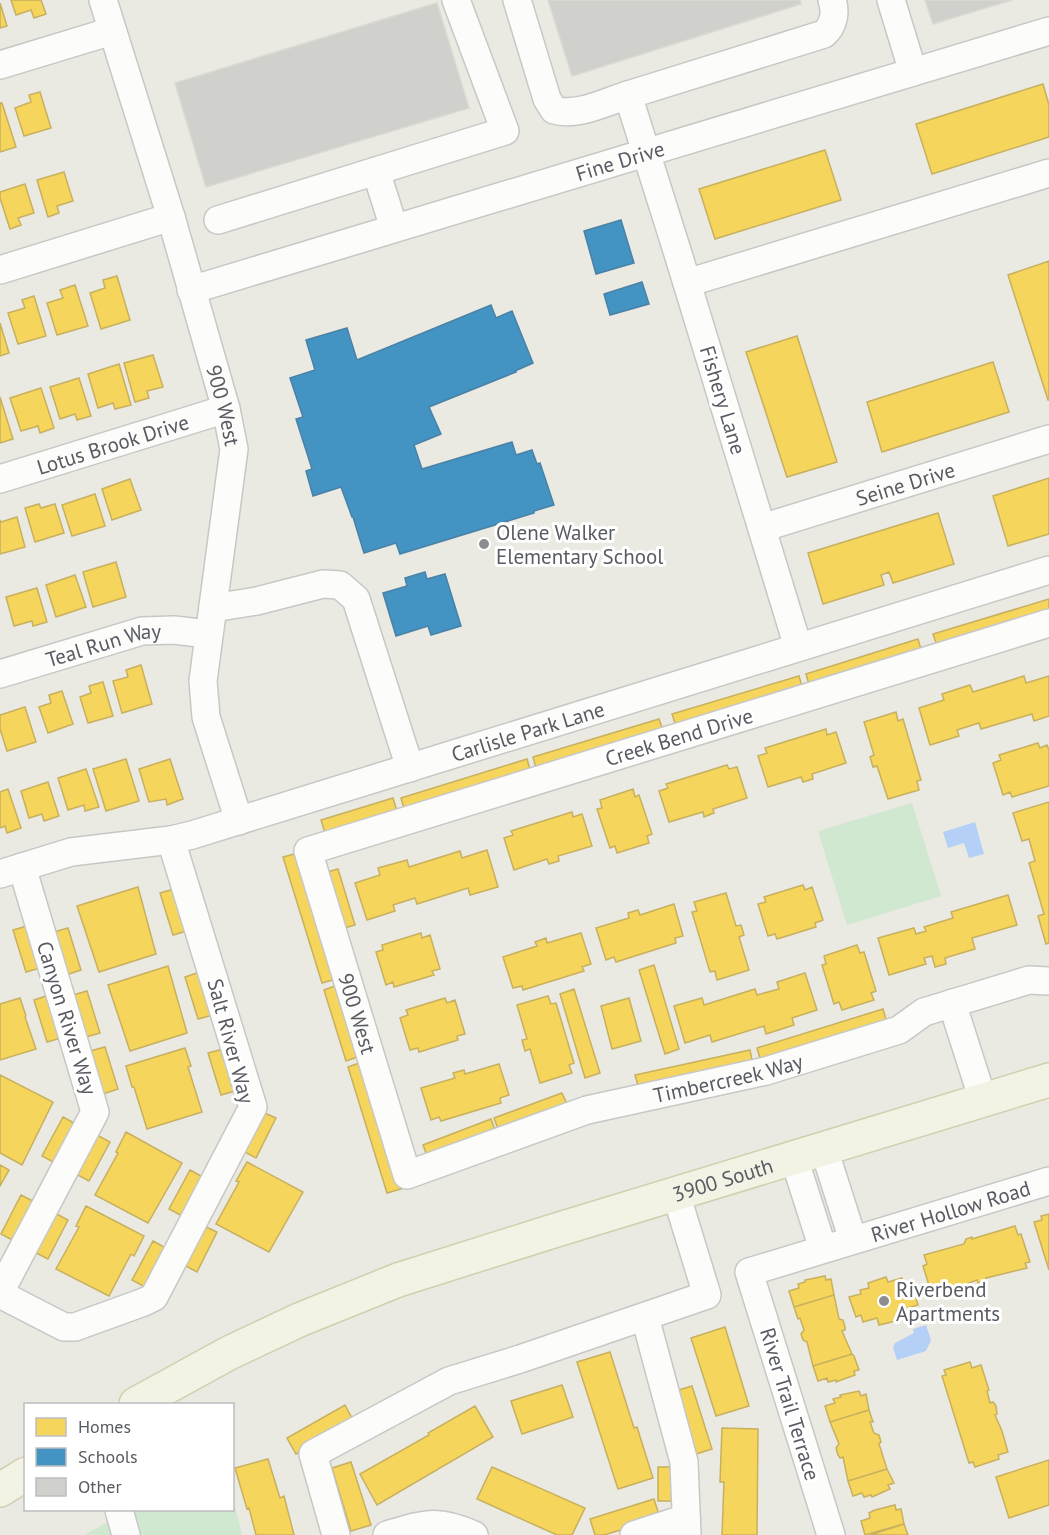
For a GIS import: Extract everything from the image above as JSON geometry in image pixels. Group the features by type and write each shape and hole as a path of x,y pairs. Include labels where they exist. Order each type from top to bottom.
{"main road":[{"name":"3900 South","path":"138,1403 229,1353 299,1320 398,1280 1049,1080"},
{"path":"0,1490 24,1475"}],"street":[{"name":"900 West","path":"103,0 171,217 226,409 234,449 202,681 206,717 239,821"},
{"path":"218,220 505,131 456,0"},
{"path":"517,0 547,99 554,110 563,113 824,34 830,29 833,18 832,0"},
{"path":"891,0 913,72"},
{"path":"0,65 112,31"},
{"name":"Fine Drive","path":"191,290 1049,31"},
{"name":"Fishery Lane","path":"627,95 798,647"},
{"path":"376,171 394,228"},
{"path":"687,283 1049,173"},
{"path":"0,270 171,217"},
{"name":"Lotus Brook Drive","path":"0,479 226,409"},
{"name":"Seine Drive","path":"762,528 1049,439"},
{"name":"Carlisle Park Lane","path":"11,871 71,852 171,840 239,821 1049,570"},
{"name":"Teal Run Way","path":"0,674 142,631 174,630 210,621 257,601 323,584 340,585 356,598 410,768"},
{"name":"Creek Bend Drive","path":"308,851 1049,623"},
{"name":"Salt River Way","path":"0,1293 64,1327 75,1327 154,1297 253,1107 171,840"},
{"name":"900 West","path":"308,851 407,1176"},
{"name":"Canyon River Way","path":"0,1293 95,1112 11,871"},
{"name":"Timbercreek Way","path":"407,1176 587,1110 766,1071 899,1030 924,1012 952,1003 1029,980 1049,981"},
{"path":"952,1003 983,1100"},
{"path":"809,1153 823,1249"},
{"name":"River Hollow Road","path":"809,1153 853,1240"},
{"name":"River Hollow Road","path":"749,1272 1049,1181"},
{"path":"336,1535 313,1454 449,1381 707,1295 676,1194"},
{"name":"River Trail Terrace","path":"749,1272 831,1535"},
{"path":"634,1535 686,1527 684,1462 645,1317"},
{"path":"120,1511 126,1535"},
{"path":"387,1535 430,1523 460,1529 474,1535"}],"green space":[{"path":"912,803 941,896 847,925 818,831"},
{"path":"234,1502 242,1535 84,1535 128,1511 234,1511"}],"water":[{"path":"975,822 984,854 969,858 964,843 948,848 943,832"},
{"path":"926,1325 931,1340 926,1351 897,1360 893,1347 895,1343 914,1333 913,1329"}],"building: Homes":[{"path":"11,0 41,0 46,14 34,18 31,10 16,15"},
{"path":"0,3 7,26 0,28"},
{"path":"1043,84 1049,105 1049,137 932,174 916,124"},
{"path":"40,92 51,128 24,136 15,108 31,102 29,95"},
{"path":"0,103 2,103 16,147 0,152"},
{"path":"825,150 841,200 715,239 699,189"},
{"path":"64,172 73,201 57,206 59,213 48,217 37,180"},
{"path":"25,184 34,213 18,218 21,225 10,229 0,192"},
{"path":"1049,261 1049,400 1048,400 1008,275"},
{"path":"117,276 130,320 101,329 90,293 105,288 103,280"},
{"path":"75,285 88,326 57,335 47,303 63,298 60,290"},
{"path":"34,296 46,336 18,344 8,313 25,308 22,300"},
{"path":"0,323 9,353 0,356"},
{"path":"797,336 837,462 787,477 746,352"},
{"path":"153,355 163,387 147,391 149,398 135,402 124,363"},
{"path":"993,362 1009,412 882,452 867,402"},
{"path":"119,364 131,405 115,409 113,403 98,408 88,374"},
{"path":"79,378 91,416 77,420 75,414 60,419 50,387"},
{"path":"41,388 54,428 40,433 38,426 21,431 10,398"},
{"path":"0,397 13,439 0,443"},
{"path":"1049,478 1049,534 1008,546 993,496"},
{"path":"130,479 141,510 112,520 102,489"},
{"path":"95,494 105,526 72,536 62,505"},
{"path":"39,504 41,508 55,504 64,533 35,542 25,508"},
{"path":"938,513 954,564 893,583 889,572 881,575 884,585 823,604 808,553"},
{"path":"17,517 25,547 0,554 0,520 1,522"},
{"path":"116,562 126,597 93,607 83,572"},
{"path":"75,575 86,607 56,617 46,585"},
{"path":"37,588 47,622 33,626 32,621 14,626 6,597"},
{"path":"1049,599 1049,614 938,649 933,634"},
{"path":"918,639 922,653 810,688 806,674"},
{"path":"141,665 152,704 122,713 113,681 128,677 126,670"},
{"path":"799,676 803,690 677,729 672,714"},
{"path":"1024,676 1026,683 1049,676 1049,716 1034,721 1032,714 981,729 979,723 957,730 959,736 930,745 919,708 944,700 942,694 970,685 973,692"},
{"path":"103,682 113,716 88,723 80,697 91,693 89,686"},
{"path":"62,691 73,724 48,733 39,707 51,703 49,695"},
{"path":"25,707 36,742 7,751 0,729 0,715"},
{"path":"896,712 898,721 903,719 921,780 917,781 919,790 888,799 877,766 873,767 870,757 874,755 864,722"},
{"path":"659,719 664,733 537,772 533,757"},
{"path":"826,729 827,735 836,732 846,763 812,774 813,779 803,782 801,777 768,787 758,756 767,753 765,748"},
{"path":"1038,743 1040,748 1047,745 1049,750 1049,786 1012,797 1010,792 1003,795 993,763 1001,760 999,755"},
{"path":"126,759 139,801 106,811 93,769"},
{"path":"170,759 183,799 167,805 166,799 149,802 139,769"},
{"path":"527,759 531,773 405,812 401,798"},
{"path":"727,765 729,769 737,767 747,798 713,809 714,813 704,817 703,812 669,822 659,791 668,788 666,784"},
{"path":"86,769 99,807 85,811 84,805 68,810 58,778"},
{"path":"48,782 59,816 44,821 42,814 29,818 21,791"},
{"path":"8,789 21,828 7,833 5,826 0,828 0,792"},
{"path":"633,789 635,797 639,795 652,834 647,836 649,843 617,853 615,846 610,848 597,809 602,808 600,800"},
{"path":"393,798 398,815 326,836 321,820"},
{"path":"1049,802 1049,943 1046,944 1038,916 1044,914 1029,863 1035,861 1029,839 1022,841 1013,813"},
{"path":"572,812 573,817 582,814 592,846 558,856 559,861 549,864 547,859 514,870 504,838 513,835 511,831"},
{"path":"487,850 498,887 470,895 468,888 417,904 415,898 393,905 395,911 367,920 355,883 380,875 378,868 407,860 409,867 460,851 462,858"},
{"path":"298,853 336,979 322,983 283,857"},
{"path":"338,869 355,925 341,929 324,873"},
{"path":"803,885 805,890 812,887 823,920 815,923 816,927 777,939 775,934 768,936 758,904 766,902 764,897"},
{"path":"138,887 156,954 99,972 77,906"},
{"path":"174,889 187,931 173,935 160,893"},
{"path":"726,893 736,926 741,925 744,935 739,937 749,970 717,980 715,971 710,972 692,912 697,911 694,902"},
{"path":"1008,895 1017,925 972,938 975,949 945,958 946,964 935,967 932,956 924,958 926,964 889,975 878,938 914,928 916,934 926,931 924,927 953,918 951,912"},
{"path":"674,904 683,936 675,938 676,943 616,962 614,957 606,960 596,928 629,918 628,913 638,910 640,915"},
{"path":"27,926 40,968 26,972 13,930"},
{"path":"68,928 81,970 66,975 54,932"},
{"path":"421,933 422,938 430,935 440,969 432,971 434,975 394,987 393,982 386,985 376,952 383,950 382,945"},
{"path":"581,933 591,964 582,967 584,971 523,990 522,986 513,988 503,957 537,946 535,942 546,938 547,943"},
{"path":"857,945 860,953 864,952 876,991 871,993 874,1000 842,1010 839,1002 834,1004 822,965 826,964 824,956"},
{"path":"654,965 679,1049 665,1054 639,970"},
{"path":"168,966 187,1033 130,1051 108,985"},
{"path":"200,972 213,1015 198,1019 185,977"},
{"path":"805,973 817,1010 792,1018 794,1025 766,1034 764,1026 712,1042 710,1035 685,1043 674,1006 702,998 704,1005 755,989 757,995 779,989 777,982"},
{"path":"338,985 360,1056 346,1061 324,990"},
{"path":"574,989 600,1073 585,1078 560,994"},
{"path":"87,991 100,1033 86,1037 73,995"},
{"path":"49,995 61,1038 47,1042 34,1000"},
{"path":"548,996 551,1004 556,1003 574,1063 569,1065 572,1073 540,1083 530,1049 525,1051 522,1040 527,1039 517,1005"},
{"path":"20,998 36,1049 0,1060 0,1004"},
{"path":"445,998 447,1003 455,1000 465,1034 457,1036 458,1040 419,1052 418,1048 410,1050 400,1018 408,1015 406,1010"},
{"path":"629,998 641,1041 612,1049 601,1006"},
{"path":"883,1009 887,1023 761,1062 757,1048"},
{"path":"105,1047 118,1089 103,1094 90,1051"},
{"path":"185,1048 191,1066 188,1067 202,1112 147,1129 126,1066"},
{"path":"223,1049 235,1091 221,1095 208,1053"},
{"path":"750,1050 753,1065 639,1089 635,1075"},
{"path":"362,1062 401,1189 387,1193 348,1067"},
{"path":"499,1064 509,1095 500,1098 501,1103 441,1121 439,1117 431,1120 421,1088 455,1078 453,1073 464,1070 465,1074"},
{"path":"0,1075 53,1102 22,1165 0,1153"},
{"path":"562,1093 568,1106 499,1132 494,1118"},
{"path":"262,1112 276,1118 256,1158 243,1151"},
{"path":"63,1117 76,1124 55,1163 42,1156"},
{"path":"491,1119 496,1133 428,1158 423,1145"},
{"path":"126,1132 182,1163 148,1223 95,1195 118,1153 116,1152"},
{"path":"97,1135 110,1142 89,1181 76,1174"},
{"path":"247,1162 303,1192 269,1252 216,1224"},
{"path":"0,1165 9,1170 0,1186"},
{"path":"190,1170 203,1177 182,1216 169,1209"},
{"path":"21,1195 35,1202 14,1241 1,1234"},
{"path":"86,1206 144,1236 134,1256 131,1254 109,1296 56,1269 79,1227 76,1226"},
{"path":"55,1213 68,1220 48,1259 34,1252"},
{"path":"1049,1214 1049,1270 1034,1222 1042,1220 1041,1216"},
{"path":"204,1226 217,1232 197,1272 184,1265"},
{"path":"1015,1226 1018,1235 1021,1234 1030,1262 1025,1263 1027,1268 986,1278 985,1281 978,1283 977,1280 937,1295 936,1290 931,1292 923,1266 927,1264 924,1255 964,1244 966,1239 972,1237 972,1239"},
{"path":"153,1241 166,1248 145,1287 132,1280"},
{"path":"825,1276 826,1280 831,1279 834,1295 794,1307 789,1291 799,1288 798,1284 805,1280"},
{"name":"Riverbend Apartments","path":"886,1277 888,1282 902,1278 904,1285 912,1283 918,1305 897,1311 900,1320 879,1325 877,1318 863,1322 861,1315 856,1317 849,1297 861,1294 860,1290 869,1288 868,1283"},
{"path":"834,1295 839,1319 843,1320 845,1327 842,1331 852,1354 813,1366 807,1342 803,1340 801,1334 804,1330 794,1307"},
{"path":"725,1327 749,1406 716,1416 691,1338"},
{"path":"610,1352 634,1428 637,1427 653,1478 618,1489 577,1362"},
{"path":"852,1354 859,1370 854,1371 855,1375 836,1382 836,1380 828,1382 827,1378 818,1381 813,1366"},
{"path":"970,1362 972,1368 981,1365 989,1390 987,1391 990,1403 993,1402 996,1406 997,1414 995,1415 1008,1452 998,1455 999,1459 975,1467 973,1462 969,1463 942,1376 946,1375 944,1370"},
{"path":"562,1385 573,1417 522,1434 511,1401"},
{"path":"692,1386 712,1449 693,1455 672,1392"},
{"path":"859,1391 861,1396 866,1394 869,1410 830,1422 825,1406 835,1403 833,1399 841,1397 840,1395"},
{"path":"345,1405 354,1422 296,1454 287,1438"},
{"path":"475,1406 493,1437 377,1505 360,1474"},
{"path":"869,1410 873,1422 870,1422 874,1433 879,1435 881,1442 879,1444 887,1469 848,1481 843,1457 840,1458 838,1455 836,1448 839,1444 830,1422"},
{"path":"722,1428 758,1429 757,1535 722,1535 724,1482 720,1482"},
{"path":"268,1459 280,1498 284,1496 294,1535 256,1535 249,1508 247,1509 235,1468"},
{"path":"1049,1460 1049,1505 1009,1518 996,1477"},
{"path":"351,1462 371,1525 351,1531 332,1468"},
{"path":"492,1467 585,1508 572,1535 557,1535 477,1499"},
{"path":"658,1467 677,1467 678,1501 658,1501"},
{"path":"887,1469 894,1483 888,1485 890,1489 872,1497 871,1495 864,1497 862,1493 853,1496 848,1481"},
{"path":"654,1499 660,1518 604,1535 595,1535 590,1519"},
{"path":"895,1505 896,1510 901,1509 904,1524 865,1535 861,1521 870,1518 869,1513"},
{"path":"904,1524 908,1535 870,1535"}],"building: Schools":[{"path":"621,220 634,263 596,274 584,231"},
{"path":"642,282 649,304 610,315 604,294"},
{"path":"491,305 496,318 512,311 533,363 429,407 441,434 414,445 422,469 512,442 516,455 532,450 537,464 540,463 554,505 400,554 396,543 364,553 341,487 313,496 306,471 312,469 296,419 303,417 290,378 315,370 306,340 347,328 357,360"},
{"path":"425,572 427,579 445,574 461,626 431,635 428,626 396,636 383,593 407,586 405,578"}],"building: Other":[{"path":"548,0 800,0 801,4 572,76"},
{"path":"925,0 1012,0 933,24"},
{"path":"437,3 469,108 206,187 175,83"}],"place":[{"name":"Olene Walker Elementary School","path":"484,544"},
{"name":"Riverbend Apartments","path":"884,1301"}]}
